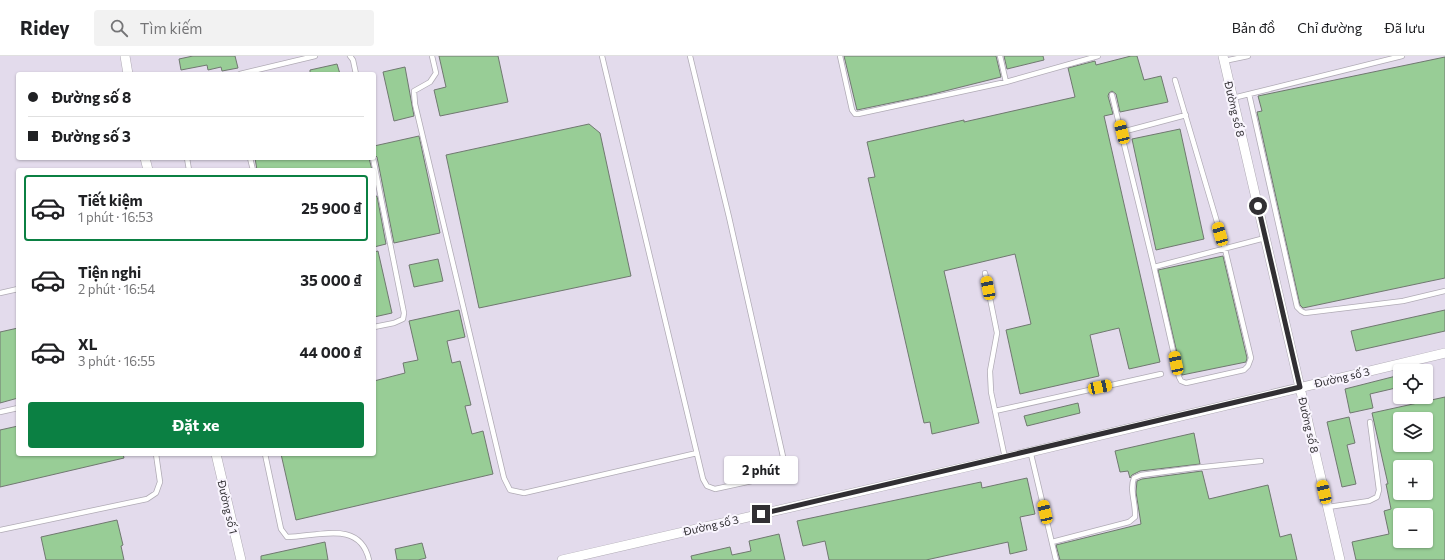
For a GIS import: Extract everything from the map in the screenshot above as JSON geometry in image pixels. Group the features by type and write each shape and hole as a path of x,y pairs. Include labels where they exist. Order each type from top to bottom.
{"street":[{"path":"126,56 128,72"},
{"name":"Đường số 8","path":"1223,58 1266,237 1340,560"},
{"name":"Đường số 3","path":"562,560 1005,458 1030,450 1445,353"},
{"name":"Đường số 1","path":"216,456 241,560"}],"lane":[{"path":"248,72 315,56"},
{"path":"350,56 353,60 356,72"},
{"path":"432,56 436,73 430,82 414,91 414,104 504,478 510,490 524,493 697,453"},
{"path":"602,56 703,479 707,486 715,489 776,476 783,471 784,461 690,56"},
{"path":"840,56 852,110 855,114 1006,82 1098,56"},
{"path":"1000,56 1006,82"},
{"path":"1223,58 1248,56"},
{"path":"1233,98 1402,56"},
{"path":"1112,95 1179,377 1181,381 1186,383 1233,373 1244,370 1248,366 1250,358 1225,249 1175,80"},
{"path":"1249,94 1297,306 1301,311 1305,313 1403,301 1445,291"},
{"path":"1122,132 1186,115"},
{"path":"376,173 404,313 403,319 394,323 376,327"},
{"path":"1154,267 1266,237"},
{"path":"985,273 997,333 990,371 991,392 1005,458"},
{"path":"0,293 16,289"},
{"path":"995,411 1161,374"},
{"path":"0,412 16,408"},
{"path":"1328,507 1369,501 1376,497 1379,490 1370,422"},
{"path":"1030,450 1056,560"},
{"path":"0,530 147,499 156,493 160,482 156,456"},
{"path":"265,456 281,529 287,537 340,532 355,537 367,550 369,560"},
{"path":"1052,542 1129,522 1135,517 1131,485 1134,478 1141,475 1261,461"}],"shaded area":[{"path":"0,56 1445,56 1445,560 0,560"}],"building":[{"path":"193,56 235,56 238,68 222,71 221,67 208,70 207,65 181,70 179,59"},
{"path":"439,56 498,56 508,102 440,116 434,90 446,87"},
{"path":"844,56 996,56 1001,77 929,95 857,110"},
{"path":"1004,56 1043,56 1044,60 1007,69"},
{"path":"1131,56 1137,56 1144,80 1161,76 1168,102 1120,112 1116,94 1112,91 1108,96 1113,114 1104,116 1160,362 1129,369 1119,328 1090,335 1099,376 1020,394 1006,330 1031,324 1015,254 944,271 979,423 932,434 930,422 924,423 868,178 875,177 867,142 1075,97 1068,68 1095,61 1096,65"},
{"path":"1445,57 1445,278 1303,308 1300,305 1257,112 1262,111 1258,96"},
{"path":"337,64 339,72 310,72 310,70"},
{"path":"405,67 414,116 394,121 383,72"},
{"path":"589,124 600,133 631,276 479,308 446,155"},
{"path":"1180,129 1204,239 1156,250 1132,139"},
{"path":"419,136 440,233 394,243 376,156 376,146"},
{"path":"255,160 370,160 372,168 257,168"},
{"path":"376,196 386,244 376,246"},
{"path":"378,251 392,313 376,317 376,252"},
{"path":"1223,256 1247,358 1246,362 1182,375 1158,270"},
{"path":"438,259 443,281 414,287 409,265"},
{"path":"459,310 465,337 447,341 452,363 460,361 471,405 465,406 472,434 483,431 493,474 296,520 281,456 376,456 376,380 405,373 403,363 418,360 409,321"},
{"path":"1445,310 1445,331 1356,351 1351,331"},
{"path":"16,328 16,399 0,403 0,332"},
{"path":"1393,377 1393,389 1370,394 1373,408 1350,413 1345,389"},
{"path":"1445,397 1445,560 1356,560 1352,542 1389,534 1384,511 1391,509 1386,484 1388,484 1372,413 1413,404 1433,404 1433,400"},
{"path":"1078,403 1080,413 1027,426 1024,416"},
{"path":"1349,417 1355,443 1347,445 1356,484 1342,487 1327,422"},
{"path":"16,426 16,456 124,456 124,458 0,487 0,430"},
{"path":"1194,433 1200,464 1140,471 1132,475 1130,478 1128,471 1120,472 1115,451"},
{"path":"1202,471 1209,499 1268,485 1280,537 1291,534 1297,560 1060,560 1056,545 1141,524 1136,492 1137,481 1142,479"},
{"path":"1027,478 1035,514 1020,517 1027,550 1010,554 1008,542 926,560 829,560 825,541 803,546 797,521 981,482 982,488"},
{"path":"117,520 123,545 121,546 124,560 46,560 41,537"},
{"path":"779,534 785,560 692,560 691,556 730,547 732,555 751,551 749,541"},
{"path":"325,542 328,560 261,560 261,556"},
{"path":"422,543 426,558 418,560 397,560 395,549"}],"route":[{"path":"761,514 1300,387 1258,206"}]}
